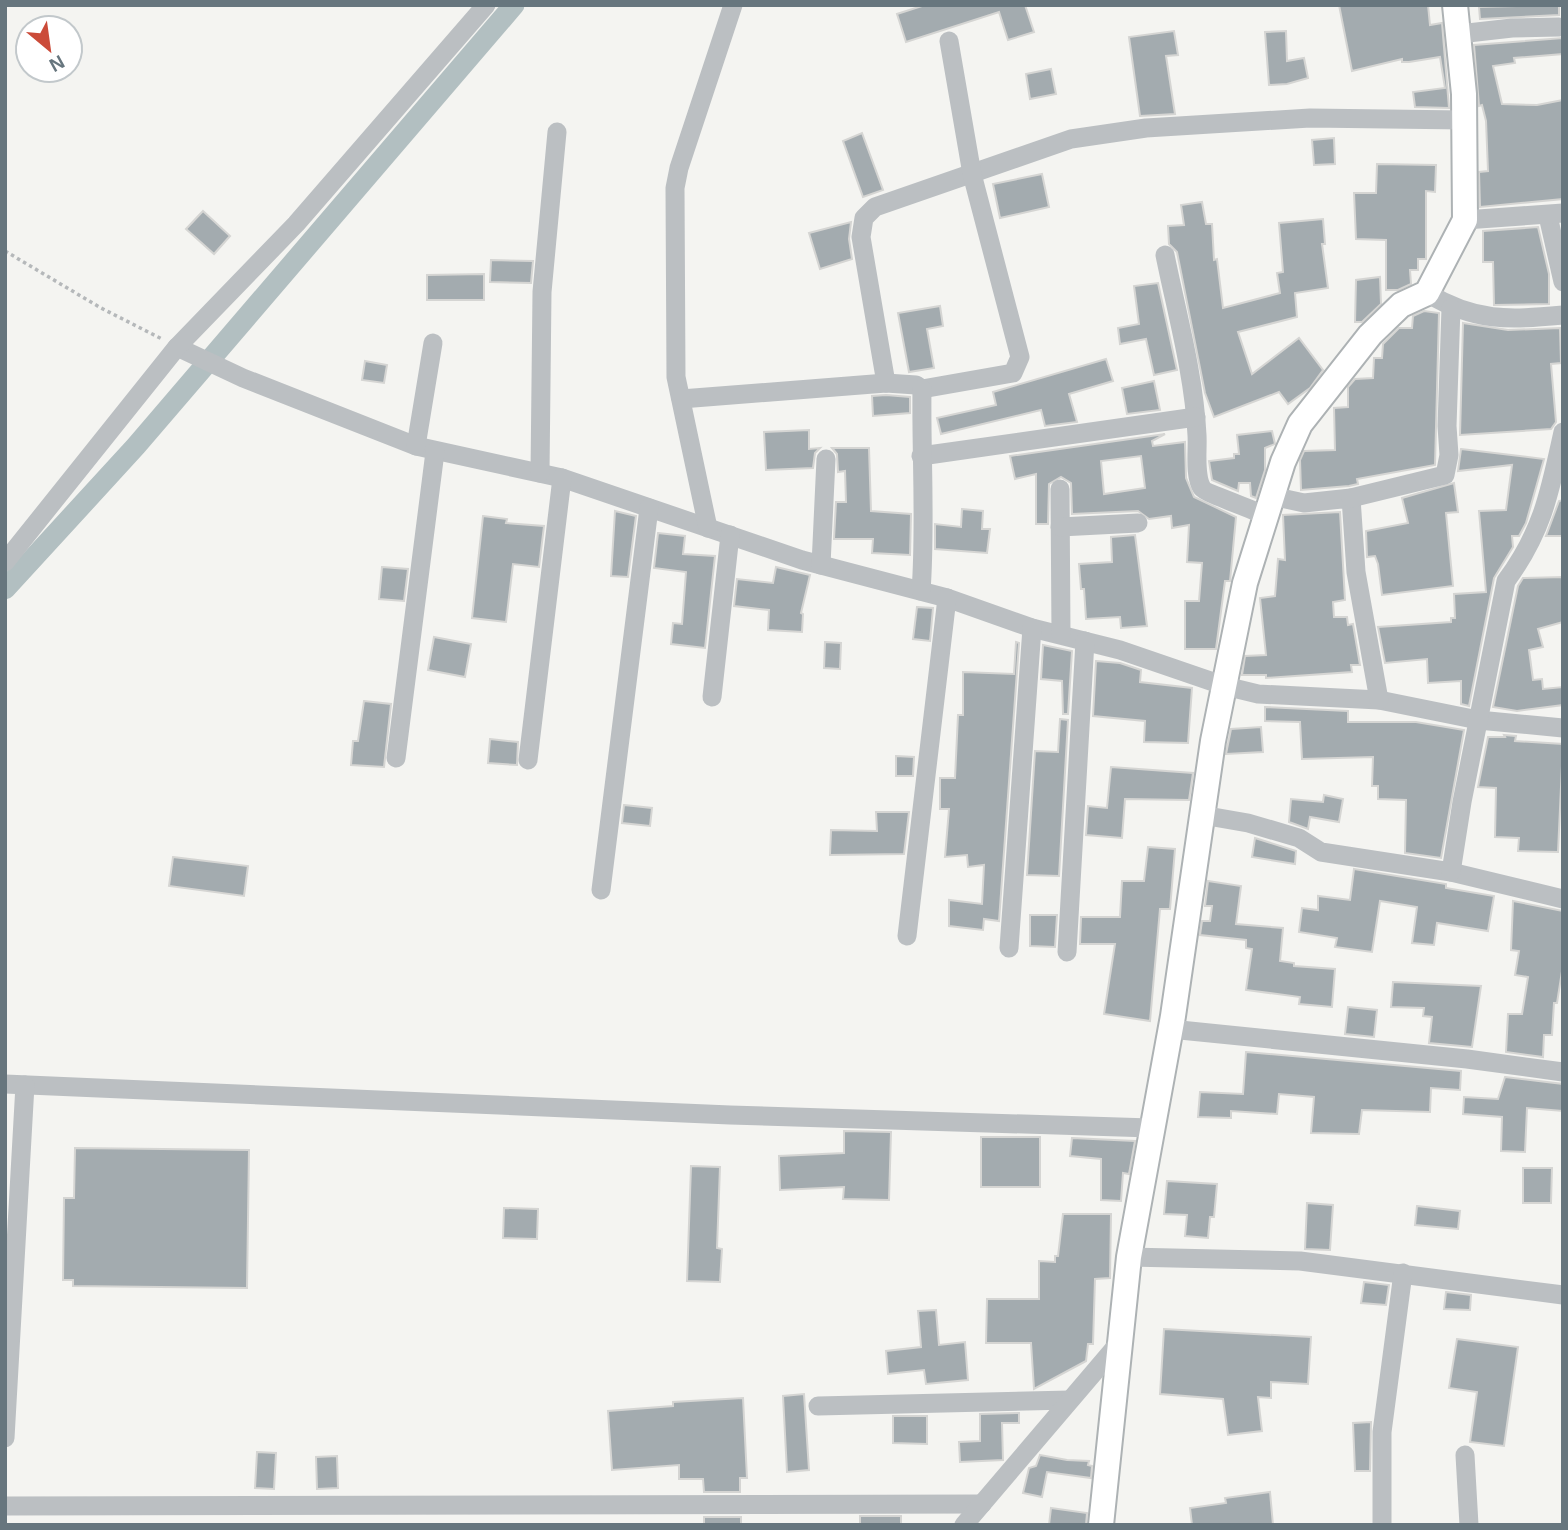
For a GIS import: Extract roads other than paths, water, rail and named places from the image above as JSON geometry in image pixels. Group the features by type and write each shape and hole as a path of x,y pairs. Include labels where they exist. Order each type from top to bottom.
{"main road":[{"path":"1101,1525 1129,1257 1170,1029 1202,815 1245,583 1269,506 1300,424 1370,335 1401,305 1427,293 1465,220 1464,120 1455,5"}],"street":[{"path":"5,562 184,350 486,5"},
{"path":"708,528 674,354 675,188 679,167 733,5"},
{"path":"1459,34 1512,28 1559,27"},
{"path":"922,390 1013,373 1020,357 972,174 949,41"},
{"path":"886,383 861,237 864,219 875,207 1071,139 1146,128 1310,118 1464,120"},
{"path":"540,473 542,292 557,132"},
{"path":"1465,220 1555,214 1563,282"},
{"path":"1166,255 1196,417 1199,478 1203,490 1213,496 1240,502 1269,506 1351,498 1445,475 1449,455 1447,426 1451,308"},
{"path":"1427,293 1451,308 1484,318 1563,315"},
{"path":"396,758 433,343"},
{"path":"184,350 243,378 425,449 562,478 821,565 947,598 1032,628 1085,641 1225,686 1258,694 1379,700 1478,720 1563,728"},
{"path":"681,399 886,383 916,385 922,390"},
{"path":"921,591 925,538 920,456 922,390"},
{"path":"920,456 1196,417"},
{"path":"1451,872 1506,581 1525,555 1542,520 1563,432"},
{"path":"821,565 826,459"},
{"path":"528,760 562,478"},
{"path":"1060,489 1061,634"},
{"path":"1351,498 1356,572 1379,700"},
{"path":"601,890 649,508"},
{"path":"1060,527 1138,523"},
{"path":"712,697 730,535"},
{"path":"907,936 947,598"},
{"path":"1009,948 1032,628"},
{"path":"1067,953 1085,641"},
{"path":"1202,815 1248,823 1299,838 1321,852 1451,872 1563,899"},
{"path":"1170,1029 1467,1059 1563,1072"},
{"path":"5,1438 15,1084 716,1115 1151,1128"},
{"path":"1129,1257 1300,1261 1563,1295"},
{"path":"1382,1525 1382,1432 1403,1273"},
{"path":"964,1525 1119,1343"},
{"path":"818,1406 1070,1400"},
{"path":"1465,1455 1469,1525"},
{"path":"5,1506 982,1504"}],"waterway":[{"path":"5,589 136,446 514,5"}]}
